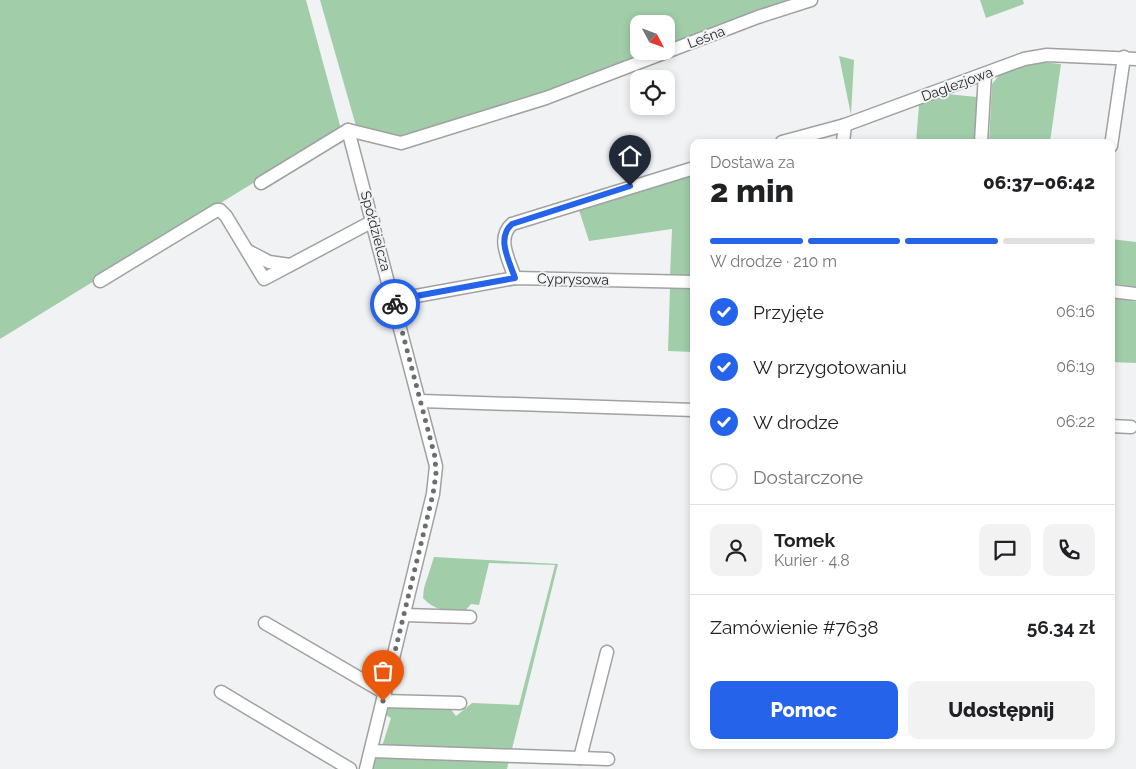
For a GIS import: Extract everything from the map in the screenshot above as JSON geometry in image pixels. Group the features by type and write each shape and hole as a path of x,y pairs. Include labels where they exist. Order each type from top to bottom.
{"street":[{"name":"Leśna","path":"348,130 402,143 546,98 758,17 811,0"},
{"name":"Daglezjowa","path":"793,139 845,125 1024,59 1047,54 1130,58"},
{"path":"1113,139 1130,58"},
{"path":"981,139 985,74"},
{"path":"843,139 845,125"},
{"path":"261,183 348,130"},
{"name":"Spółdzielcza","path":"348,130 421,401 435,457 436,474 433,494 366,769"},
{"path":"515,278 505,249 504,232 512,224 690,169"},
{"path":"100,281 217,210 220,210 226,216 264,279 373,221"},
{"name":"Cyprysowa","path":"394,300 515,278 690,282"},
{"path":"1115,291 1136,294"},
{"path":"421,401 690,410"},
{"path":"1115,426 1131,427"},
{"path":"404,615 470,617"},
{"path":"265,623 384,697 460,704"},
{"path":"580,758 607,652"},
{"path":"221,692 350,769"},
{"path":"371,751 608,759"}],"green space":[{"path":"0,0 306,0 341,129 0,339"},
{"path":"320,0 802,0 675,47 675,15 630,15 630,60 637,60 402,143 358,133"},
{"path":"980,0 1023,0 1024,4 986,18"},
{"path":"839,56 854,60 851,115"},
{"path":"1032,61 1061,64 1050,139 989,139 992,84 1001,73"},
{"path":"947,94 977,97 974,139 916,139 919,105"},
{"path":"690,176 690,276 670,276 672,229 589,241 579,210"},
{"path":"1115,239 1136,242 1136,287 1115,284"},
{"path":"670,288 690,288 690,352 668,351"},
{"path":"1115,298 1136,302 1136,363 1115,362"},
{"path":"434,557 558,564 507,769 372,769 375,757 379,756 391,718 386,715 387,709 393,705 449,707 456,716 472,703 519,705 555,565 489,563 479,605 471,604 464,612 458,612 436,608 423,598 424,588"}],"way so far":[{"path":"383,701 435,486 436,474 432,444 395,304"}],"route":[{"path":"395,304 394,300 515,278 505,249 504,232 507,228 512,224 630,186"}]}
